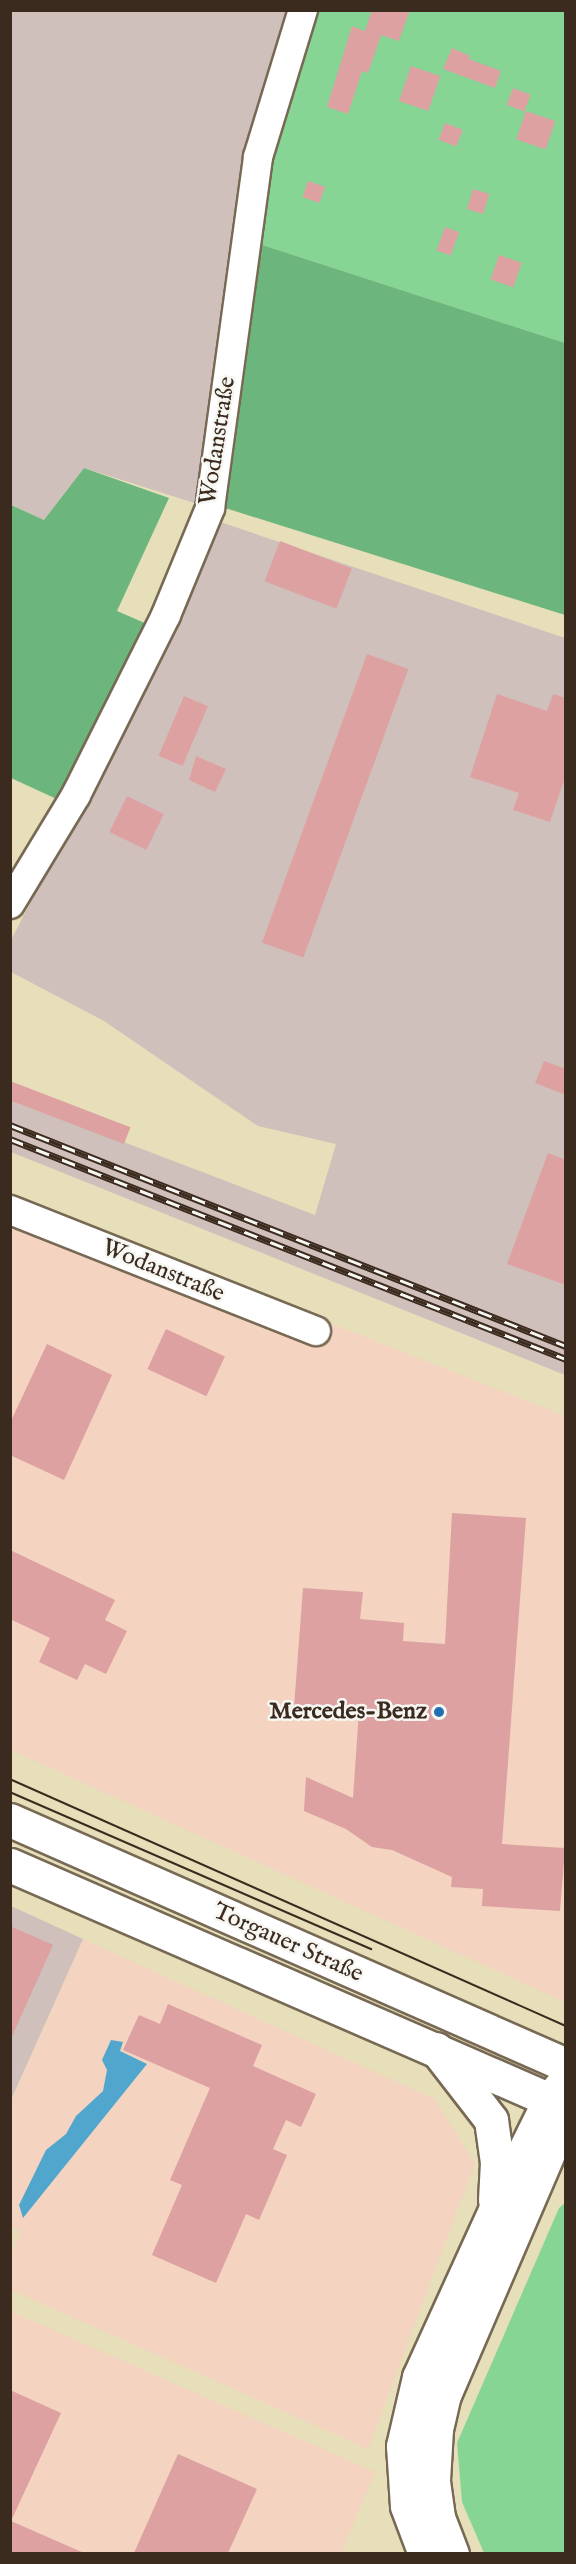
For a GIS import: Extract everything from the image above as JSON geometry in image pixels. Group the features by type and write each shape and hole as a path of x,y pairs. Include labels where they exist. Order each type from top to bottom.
{"main road":[{"name":"Torgauer Straße","path":"10,1820 566,2065"},
{"name":"Torgauer Straße","path":"10,1865 436,2049 562,2100"},
{"path":"436,2049 481,2102 495,2131 508,2213 455,2363 436,2429 433,2480 438,2517 452,2553"},
{"path":"425,2553 407,2506 403,2446 419,2377 508,2213 562,2100"},
{"path":"508,2213 566,2177"}],"street":[{"name":"Wodanstraße","path":"10,904 76,795 166,615 210,508 258,157 303,10"},
{"name":"Wodanstraße","path":"10,1209 316,1331"}],"shaded area":[{"path":"11,11 305,11 210,508 84,468 44,520 11,505"},
{"path":"217,521 565,638 565,1375 11,1152 11,1099 315,1215 336,1144 258,1126 104,1021 11,972 11,940 98,772"},
{"path":"11,1197 565,1416 565,2002 11,1750"},
{"path":"11,1906 83,1939 11,2100"},
{"path":"83,1939 434,2099 475,2163 368,2449 11,2290 10,2259 21,2231 11,2226 11,2101"},
{"path":"10,2311 375,2472 341,2553 11,2553"}],"green space":[{"path":"303,11 565,11 565,343 247,240"},
{"path":"247,240 565,343 565,615 222,507"},
{"path":"84,468 169,498 117,611 147,624 61,801 11,778 11,505 44,520"},
{"path":"565,2203 565,2553 484,2553 462,2502 457,2443 559,2208"}],"water":[{"path":"111,2040 123,2042 120,2051 147,2064 23,2218 19,2205 46,2150 66,2134 76,2116 103,2091 107,2070 102,2060"}],"building":[{"path":"372,10 410,10 399,41 381,35 368,73 362,71 348,114 327,107 352,26 365,31"},
{"path":"452,48 470,56 469,59 501,71 495,88 443,69"},
{"path":"411,66 440,76 428,111 399,101"},
{"path":"513,88 531,95 524,112 507,105"},
{"path":"526,111 555,121 546,149 516,139"},
{"path":"445,123 463,130 456,147 439,140"},
{"path":"308,181 325,187 319,203 302,197"},
{"path":"473,189 489,194 483,214 467,209"},
{"path":"445,227 459,232 451,256 436,250"},
{"path":"499,255 522,263 513,287 491,280"},
{"path":"280,541 352,569 336,609 265,581"},
{"path":"367,654 408,669 303,958 262,942"},
{"path":"497,694 547,711 553,694 566,698 566,774 550,822 513,810 519,793 470,777"},
{"path":"184,696 208,706 183,766 159,756"},
{"path":"196,756 226,769 215,792 189,780"},
{"path":"127,796 164,814 146,850 109,832"},
{"path":"544,1061 566,1069 566,1095 535,1083"},
{"path":"10,1081 130,1127 124,1144 10,1100"},
{"path":"548,1153 566,1160 566,1285 507,1264"},
{"path":"166,1329 225,1356 206,1396 147,1369"},
{"path":"47,1344 112,1375 64,1480 10,1455 10,1423"},
{"path":"452,1513 526,1518 502,1844 565,1848 560,1911 482,1906 483,1889 451,1887 452,1877 392,1850 372,1847 346,1829 304,1811 306,1777 353,1798 359,1711 294,1707 303,1588 363,1592 360,1619 404,1623 403,1641 445,1644"},
{"path":"10,1550 115,1600 105,1620 127,1631 106,1674 85,1664 77,1680 39,1662 50,1638 10,1619"},
{"path":"10,1926 53,1945 10,2041"},
{"path":"168,2004 262,2045 253,2066 316,2094 301,2127 286,2120 273,2149 287,2155 259,2220 246,2214 216,2283 152,2255 182,2185 170,2180 210,2088 123,2050 139,2015 160,2024"},
{"path":"10,2390 61,2413 11,2521 84,2553 10,2553"},
{"path":"178,2454 257,2489 228,2553 134,2553"}],"tram line":[{"path":"10,1779 566,2026"},
{"path":"10,1792 371,1949"}],"railway":[{"path":"10,1125 566,1346"},
{"path":"10,1139 566,1359"}],"place":[{"name":"Mercedes-Benz","path":"439,1712"}]}
